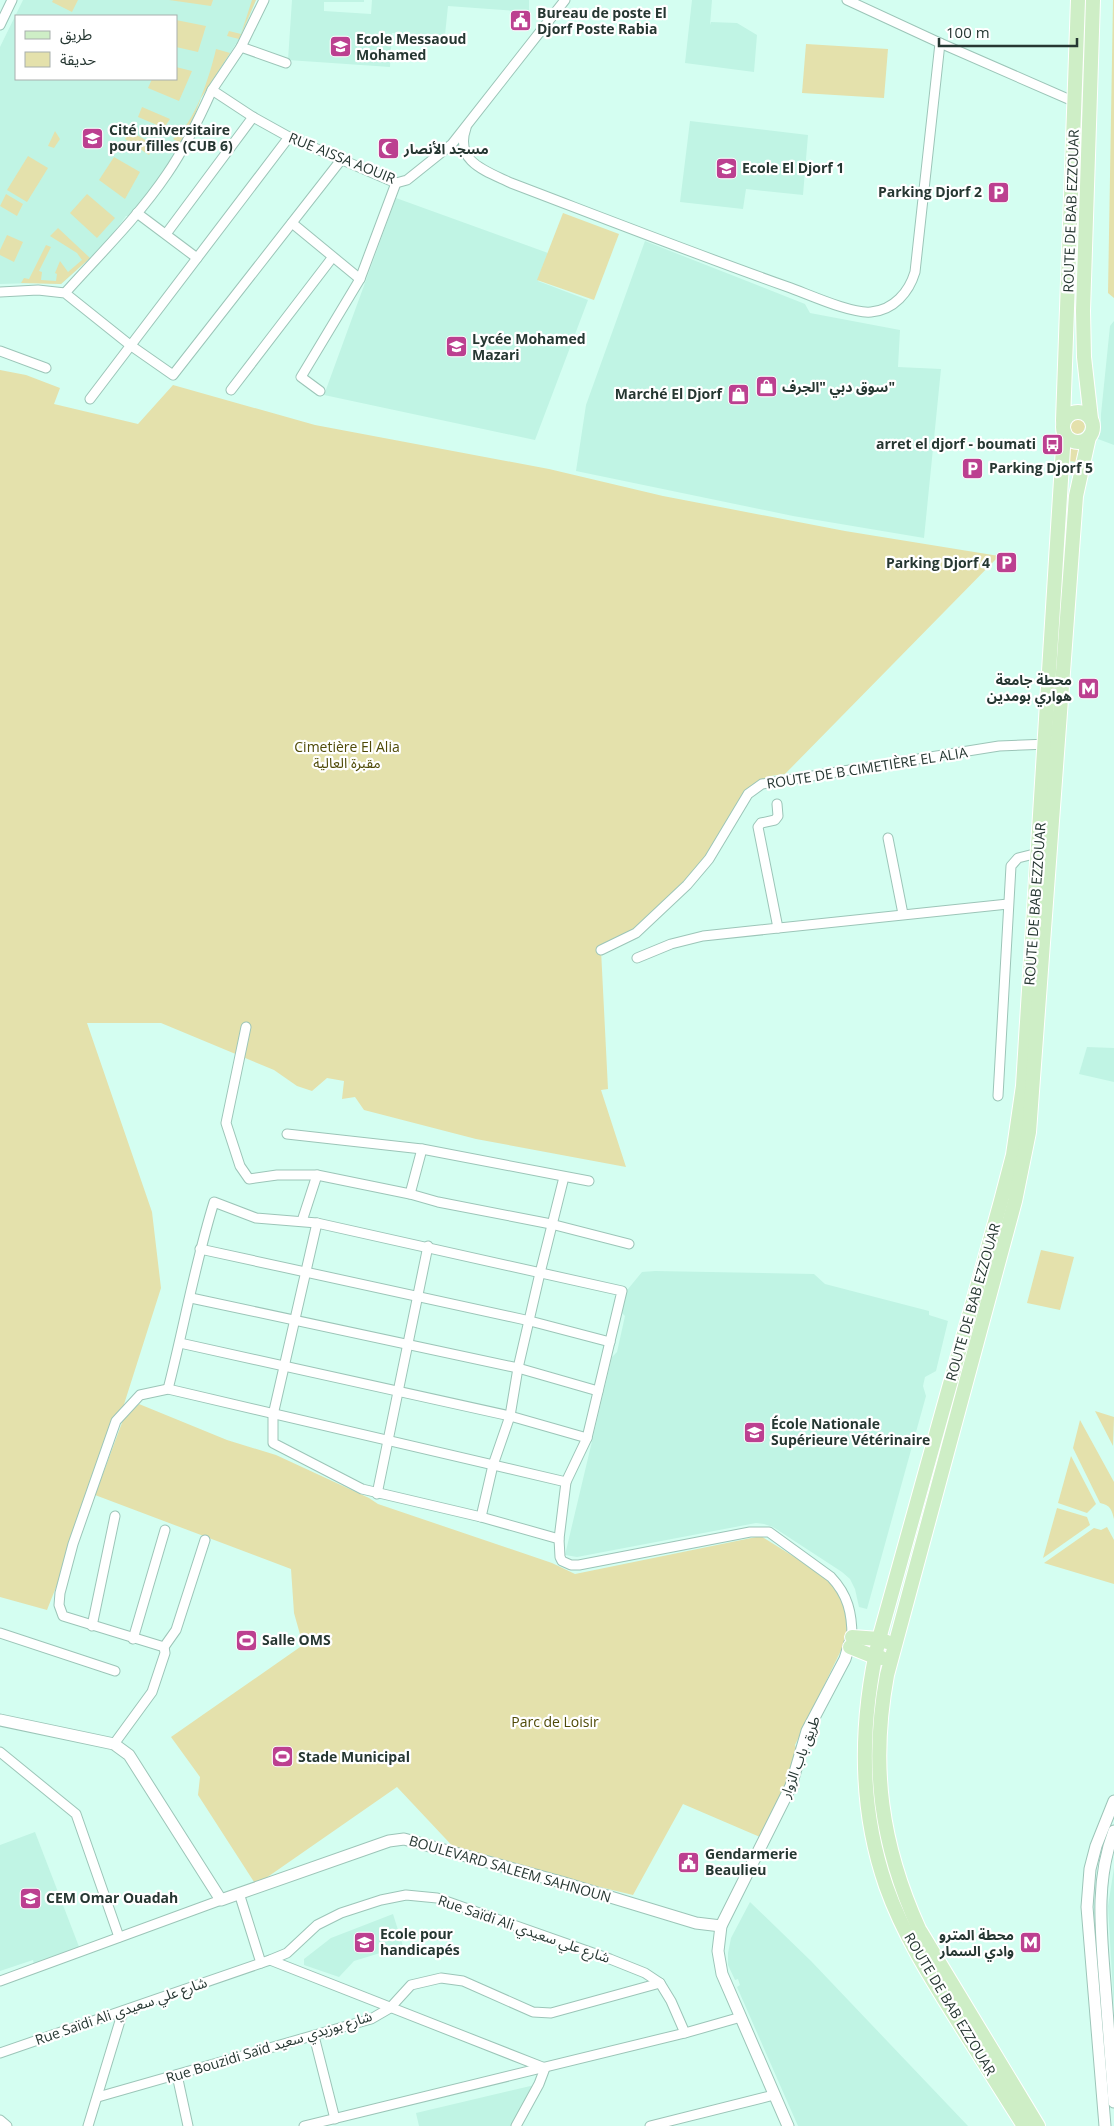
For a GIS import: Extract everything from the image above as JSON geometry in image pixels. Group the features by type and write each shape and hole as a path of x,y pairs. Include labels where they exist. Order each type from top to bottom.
{"main road":[{"name":"ROUTE DE BAB EZZOUAR","path":"1057,665 1078,0"},
{"name":"ROUTE DE BAB EZZOUAR","path":"1091,419 1084,357 1084,312 1092,0"},
{"path":"1077,411 1085,413 1091,419 1093,428 1089,437 1077,442 1069,439 1064,427 1069,414 1077,411"},
{"name":"ROUTE DE BAB EZZOUAR","path":"1038,2126 919,1929 902,1889 891,1856 883,1814 879,1779 880,1727 882,1701 893,1652 1026,1155 1034,1085 1051,744 1057,665 1076,496 1089,437"},
{"name":"ROUTE DE BAB EZZOUAR","path":"1024,2126 922,1963 896,1910 886,1886 874,1844 868,1810 864,1757 865,1731 879,1639 1013,1156 1023,1086 1038,854 1051,744"},
{"path":"851,1642 879,1639 893,1652"},
{"path":"851,1642 875,1657 893,1652"},
{"path":"922,1963 932,1964 939,1962"},
{"path":"935,1984 939,1979 948,1977"}],"street":[{"path":"0,25 3,9 12,0"},
{"path":"65,293 137,213 167,174 188,141 212,90 241,47 264,0"},
{"name":"RUE AISSA AOUIR","path":"212,90 253,117 289,137 396,183 408,180 452,144 466,128 565,0"},
{"path":"847,0 1075,102"},
{"path":"466,128 462,139 464,150 470,160 484,170 511,184 751,274 847,308 870,312 884,309 905,294 912,284 916,272 940,43"},
{"path":"241,47 286,63"},
{"path":"166,234 253,117"},
{"path":"90,399 289,137"},
{"path":"0,292 38,290 65,293 130,345 173,375 341,160"},
{"path":"320,391 301,377 360,279 396,183"},
{"path":"137,213 197,258"},
{"path":"292,223 332,258 360,279"},
{"path":"231,390 332,258"},
{"path":"0,351 46,368"},
{"name":"ROUTE DE B CIMETIÈRE EL ALIA","path":"601,950 636,933 686,885 709,859 748,794 762,784 999,746 1051,744"},
{"path":"777,804 778,816 775,820 761,823 758,827 778,928"},
{"path":"888,838 903,914"},
{"path":"998,1096 1011,866 1013,861 1018,858 1038,854"},
{"path":"637,958 671,944 704,936 1008,904"},
{"path":"246,1027 226,1122 240,1166 249,1179 277,1175 318,1175 410,1194 438,1202 551,1224 629,1244"},
{"path":"287,1134 422,1149 564,1177 590,1180"},
{"path":"410,1194 422,1149"},
{"path":"302,1221 318,1175"},
{"path":"481,1517 493,1465 510,1416 518,1368 551,1224 564,1177"},
{"path":"168,1389 191,1298 200,1249 214,1202 256,1218 316,1223 428,1246 622,1291 587,1438 566,1482 559,1539 562,1561 571,1565 579,1565 750,1532 768,1532 831,1577 838,1585 850,1610 851,1642"},
{"path":"316,1223 273,1415 273,1443 362,1489 376,1494 481,1517 559,1539"},
{"path":"376,1494 428,1246"},
{"path":"200,1249 530,1321 610,1342"},
{"path":"191,1298 518,1368 598,1391"},
{"path":"180,1344 510,1416 587,1438"},
{"path":"164,1647 63,1616 59,1605 60,1593 73,1544 116,1421 140,1395 168,1389 566,1482"},
{"path":"92,1626 115,1516"},
{"path":"133,1639 165,1530"},
{"path":"114,1744 152,1692 165,1653 164,1647 176,1630 205,1540"},
{"path":"0,1633 115,1670"},
{"name":"طريق باب الزوار","path":"788,2126 719,1962 718,1939 721,1926 791,1786 808,1731 851,1642"},
{"path":"0,1720 114,1744 129,1755 221,1900 0,1981"},
{"path":"0,1752 76,1814 119,1937"},
{"path":"1105,2126 1087,1908 1089,1876 1094,1854 1114,1801"},
{"path":"1114,1831 1102,1871 1099,1909 1114,2102"},
{"name":"BOULEVARD SALEEM SAHNOUN","path":"221,1900 389,1841 404,1839 561,1882 696,1923 721,1926"},
{"path":"238,1893 265,1962 545,2068"},
{"name":"Rue Saïdi Ali شارع علي سعيدي","path":"0,2053 265,1962 287,1953 317,1925 341,1913 381,1900 406,1896 438,1898 490,1915 645,1973 660,1983 671,2001 685,2034"},
{"name":"Rue Bouzidi Saïd شارع بوزيدي سعيد","path":"98,2097 371,2019 390,2008 411,1986 441,1978 463,1981 533,2012 551,2013 660,1983"},
{"path":"88,2126 123,2011"},
{"path":"304,2126 685,2034 741,2017"},
{"path":"314,2036 335,2118"},
{"path":"516,2126 539,2084 545,2068"},
{"path":"176,2075 188,2126"},
{"path":"654,2125 774,2095"},
{"path":"0,2120 7,2126"}],"shaded area":[{"name":"Cité universitaire pour filles (CUB 6)","path":"23,0 256,0 243,33 201,98 183,145 166,172 131,216 126,216 107,242 61,284 0,284 0,47 15,16 15,80 178,80 178,15 16,15"},
{"name":"Ecole Messaoud Mohamed","path":"292,0 364,0 364,2 324,2 324,11 371,14 372,0 529,0 529,12 448,6 445,35 392,33 390,67 288,60"},
{"path":"692,0 712,0 710,25 711,22 737,23 757,35 754,72 685,63"},
{"name":"Ecole El Djorf 1","path":"690,121 808,135 803,195 746,189 743,209 680,202"},
{"name":"Lycée Mohamed Mazari","path":"396,198 548,253 538,281 588,300 535,440 324,395"},
{"name":"سوق دبي \"الجرف\"","path":"645,241 805,304 810,313 900,330 898,367 941,369 924,538 793,516 576,471 586,405"},
{"path":"1114,321 1114,445 1098,439 1101,428 1110,326"},
{"path":"1087,1047 1114,1048 1114,1082 1079,1074"},
{"name":"École Nationale Supérieure Vétérinaire","path":"642,1272 814,1274 825,1284 929,1311 929,1315 948,1321 936,1371 925,1377 923,1386 926,1396 867,1609 859,1607 855,1589 850,1579 842,1572 773,1527 764,1524 756,1523 577,1557 565,1555 612,1357 617,1352 625,1316 622,1313 626,1296 624,1289 628,1289"},
{"name":"CEM Omar Ouadah","path":"35,1832 81,1952 35,1969 33,1960 0,1971 0,1845"},
{"path":"1114,1868 1114,2010 1108,1906"},
{"path":"750,1902 811,1961 968,2126 798,2126 737,1987 740,1985 738,1979 735,1980 728,1965 731,1938"},
{"name":"Ecole pour handicapés","path":"393,1914 403,1946 354,1961 339,1977 304,1965 304,1959 331,1938"},
{"path":"539,2084 517,2126 419,2126 416,2113"}],"green space":[{"path":"53,0 78,0 72,12 52,2"},
{"path":"169,0 213,0 211,6"},
{"path":"252,0 256,0 239,39 227,36 229,31 241,34"},
{"path":"1114,0 1114,298 1108,293"},
{"path":"178,20 206,26 198,52 178,47"},
{"path":"806,44 888,49 884,98 802,93"},
{"path":"216,49 230,53 201,98 183,145 173,139 181,132 195,111 206,85"},
{"path":"178,68 192,71 179,101 148,88 152,80 178,80"},
{"path":"142,107 170,119 164,128 138,117"},
{"path":"55,131 60,139 54,148 48,146"},
{"path":"130,131 154,145 149,155 125,139"},
{"path":"28,156 48,168 27,202 7,190"},
{"path":"114,157 140,172 125,199 99,180"},
{"path":"6,194 23,204 17,216 0,206"},
{"path":"87,194 115,218 97,238 70,213"},
{"path":"563,213 619,234 594,300 537,280"},
{"path":"58,228 90,258 61,284 21,283 24,278 29,279 46,245 51,247 39,271 42,272 41,280 56,281 57,274 55,273 60,261 68,272 82,260 77,253 50,236"},
{"path":"7,235 23,242 14,262 0,255 0,250"},
{"name":"Cimetière El Alia مقبرة العالية","path":"0,370 26,375 60,388 54,404 138,424 173,385 315,425 549,469 663,496 845,531 999,556 785,774 770,776 760,781 702,867 629,934 601,950 608,1089 601,1090 626,1167 476,1139 364,1110 355,1097 342,1099 344,1081 327,1078 312,1091 297,1086 274,1070 161,1023 87,1023 152,1212 161,1288 106,1461 47,1610 0,1597"},
{"path":"1077,418 1083,420 1085,426 1083,432 1077,434 1071,432 1069,426 1071,420"},
{"path":"1068,448 1081,449 1078,462 1067,461"},
{"path":"1041,1250 1074,1257 1060,1310 1027,1303"},
{"name":"Parc de Loisir","path":"139,1404 227,1440 276,1455 369,1498 378,1504 552,1563 575,1574 761,1536 828,1578 844,1595 849,1634 795,1745 800,1758 760,1837 683,1804 633,1895 459,1853 397,1787 256,1885 198,1795 200,1777 171,1737 303,1645 294,1613 291,1569 95,1495 123,1420"},
{"path":"1095,1411 1114,1417 1113,1446"},
{"path":"1080,1420 1114,1482 1114,1519 1109,1507 1100,1503 1073,1448"},
{"path":"1071,1456 1096,1504 1087,1513 1058,1503"},
{"path":"1057,1508 1087,1517 1090,1525 1043,1558"},
{"path":"1107,1527 1114,1540 1114,1584 1044,1563 1094,1528 1101,1530"}],"place":[{"name":"Bureau de poste El Djorf Poste Rabia","path":"521,21"},
{"name":"Ecole Messaoud Mohamed","path":"340,47"},
{"name":"Cité universitaire pour filles (CUB 6)","path":"93,138"},
{"name":"مسجد الأنصار","path":"388,149"},
{"name":"Ecole El Djorf 1","path":"726,168"},
{"name":"Parking Djorf 2","path":"998,192"},
{"name":"Lycée Mohamed Mazari","path":"456,347"},
{"name":"سوق دبي \"الجرف\"","path":"766,387"},
{"name":"Marché El Djorf","path":"738,394"},
{"name":"arret el djorf - boumati","path":"1052,444"},
{"name":"Parking Djorf 5","path":"973,468"},
{"name":"Parking Djorf 4","path":"1006,563"},
{"name":"محطة جامعة هواري بومدين","path":"1088,688"},
{"name":"École Nationale Supérieure Vétérinaire","path":"755,1432"},
{"name":"Salle OMS","path":"246,1640"},
{"name":"Stade Municipal","path":"282,1757"},
{"name":"Gendarmerie Beaulieu","path":"689,1862"},
{"name":"CEM Omar Ouadah","path":"30,1898"},
{"name":"Ecole pour handicapés","path":"364,1942"},
{"name":"محطة المترو وادي السمار","path":"1030,1943"}]}
